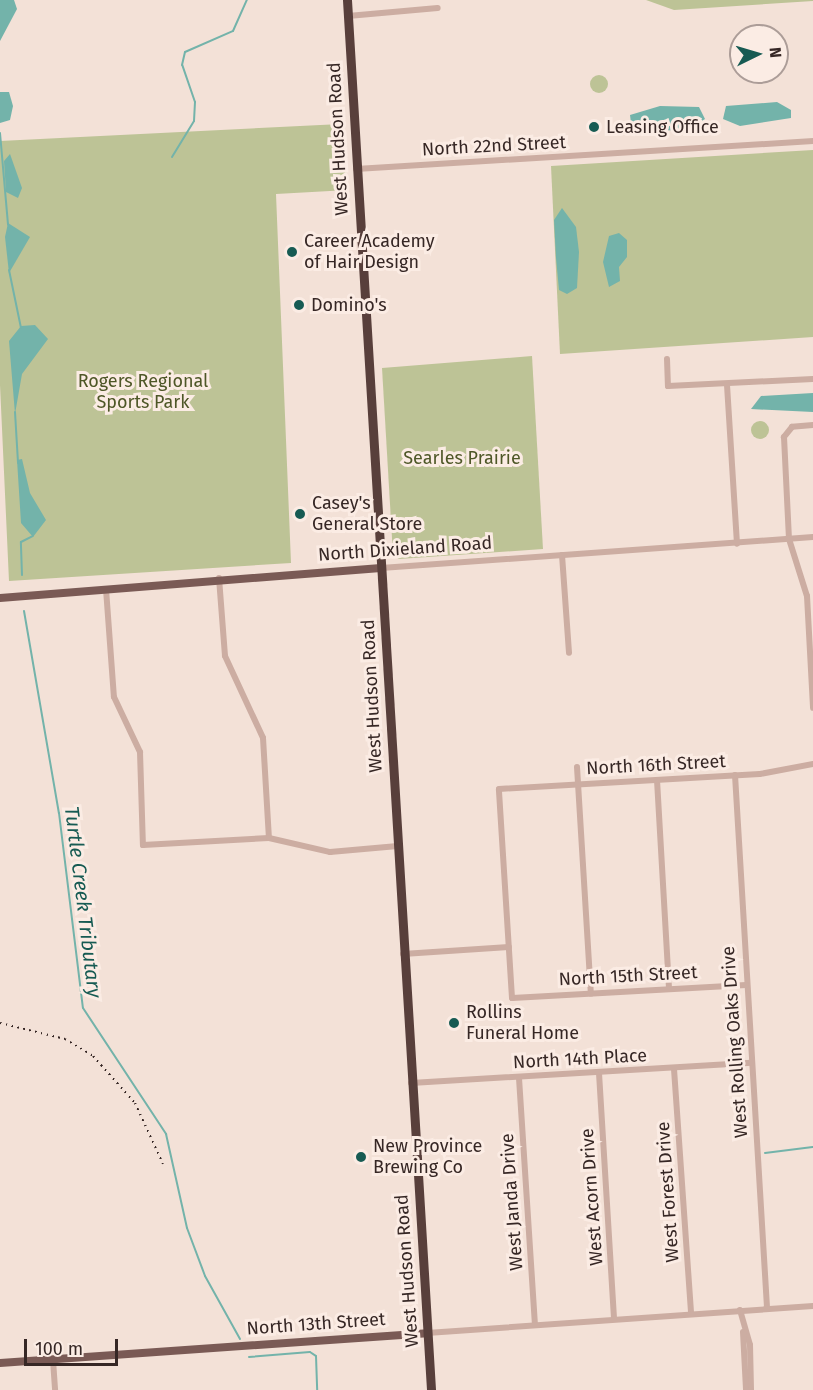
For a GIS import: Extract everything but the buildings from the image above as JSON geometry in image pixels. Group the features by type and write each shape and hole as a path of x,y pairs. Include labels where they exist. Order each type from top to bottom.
{"highway":[{"name":"West Hudson Road","path":"347,0 431,1390"}],"main road":[{"name":"North Dixieland Road","path":"0,598 219,578 381,568"},
{"name":"North 13th Street","path":"0,1363 427,1333"}],"street":[{"path":"348,16 438,8"},
{"name":"North 22nd Street","path":"356,169 813,141"},
{"path":"667,359 668,386 727,385 813,379"},
{"path":"727,385 737,544"},
{"path":"813,425 792,427 784,437 789,539 810,596 813,708"},
{"name":"North Dixieland Road","path":"381,568 813,537"},
{"path":"562,555 569,653"},
{"path":"219,578 225,656 263,738 269,838"},
{"path":"106,589 114,697 140,752 143,845 269,838 330,852 398,846"},
{"name":"North 16th Street","path":"509,947 499,789 735,775 813,764"},
{"path":"577,767 591,994"},
{"name":"West Rolling Oaks Drive","path":"735,775 767,1307"},
{"path":"657,780 669,989"},
{"path":"403,954 509,947"},
{"name":"North 15th Street","path":"509,947 512,998 746,985"},
{"name":"North 14th Place","path":"411,1083 751,1063"},
{"name":"West Forest Drive","path":"674,1069 691,1313"},
{"name":"West Acorn Drive","path":"599,1073 614,1318"},
{"name":"West Janda Drive","path":"519,1078 535,1324"},
{"name":"North 13th Street","path":"427,1333 767,1307 813,1306"},
{"path":"740,1310 746,1390"},
{"path":"743,1332 750,1345 751,1390"},
{"path":"53,1360 55,1390"}],"green space":[{"path":"646,0 813,0 813,1 674,10"},
{"path":"599,75 605,78 608,84 605,90 599,93 593,90 590,84 593,78"},
{"name":"Rogers Regional Sports Park","path":"341,124 348,190 276,194 291,563 9,581 0,385 0,141"},
{"path":"813,150 813,337 560,354 551,166"},
{"name":"Searles Prairie","path":"532,356 543,549 399,559 393,555 382,368"},
{"path":"760,421 766,424 769,430 766,436 760,439 754,436 751,430 754,424"}],"water":[{"path":"0,0 14,0 17,9 0,41"},
{"path":"0,92 9,92 13,106 10,120 0,123"},
{"path":"777,102 791,110 791,118 740,126 723,119 726,106"},
{"path":"660,106 699,107 705,119 688,130 632,131 630,115"},
{"path":"10,154 22,188 18,198 6,192 4,161"},
{"path":"562,208 576,227 579,252 577,288 567,294 559,290 556,258 554,220"},
{"path":"8,223 30,237 9,273 5,237"},
{"path":"619,233 627,240 627,257 619,267 620,281 609,287 603,262 609,236"},
{"path":"35,325 48,339 22,374 15,414 9,341 21,326"},
{"path":"813,393 813,412 751,409 761,396"},
{"path":"22,459 30,493 46,520 33,537 21,523 17,460"}],"waterway":[{"path":"172,157 194,121 195,102 182,65 185,52 233,31 247,0"},
{"name":"Turtle Creek Tributary","path":"0,133 8,225"},
{"name":"Turtle Creek Tributary","path":"9,270 21,328"},
{"name":"Turtle Creek Tributary","path":"15,412 18,463"},
{"name":"Turtle Creek Tributary","path":"22,575 21,542 33,536"},
{"name":"Turtle Creek Tributary","path":"24,611 59,813 83,1008 166,1134 187,1228 205,1276 240,1339"},
{"path":"765,1153 813,1147"},
{"name":"Turtle Creek Tributary","path":"249,1357 310,1352 316,1356 317,1390"}],"railway":[{"path":"0,1023 65,1039 93,1056 135,1103 163,1164"}],"place":[{"name":"Leasing Office","path":"594,127"},
{"name":"Career Academy of Hair Design","path":"292,252"},
{"name":"Domino's","path":"299,305"},
{"name":"Casey's General Store","path":"300,514"},
{"name":"Rollins Funeral Home","path":"454,1023"},
{"name":"New Province Brewing Co","path":"361,1157"}]}
